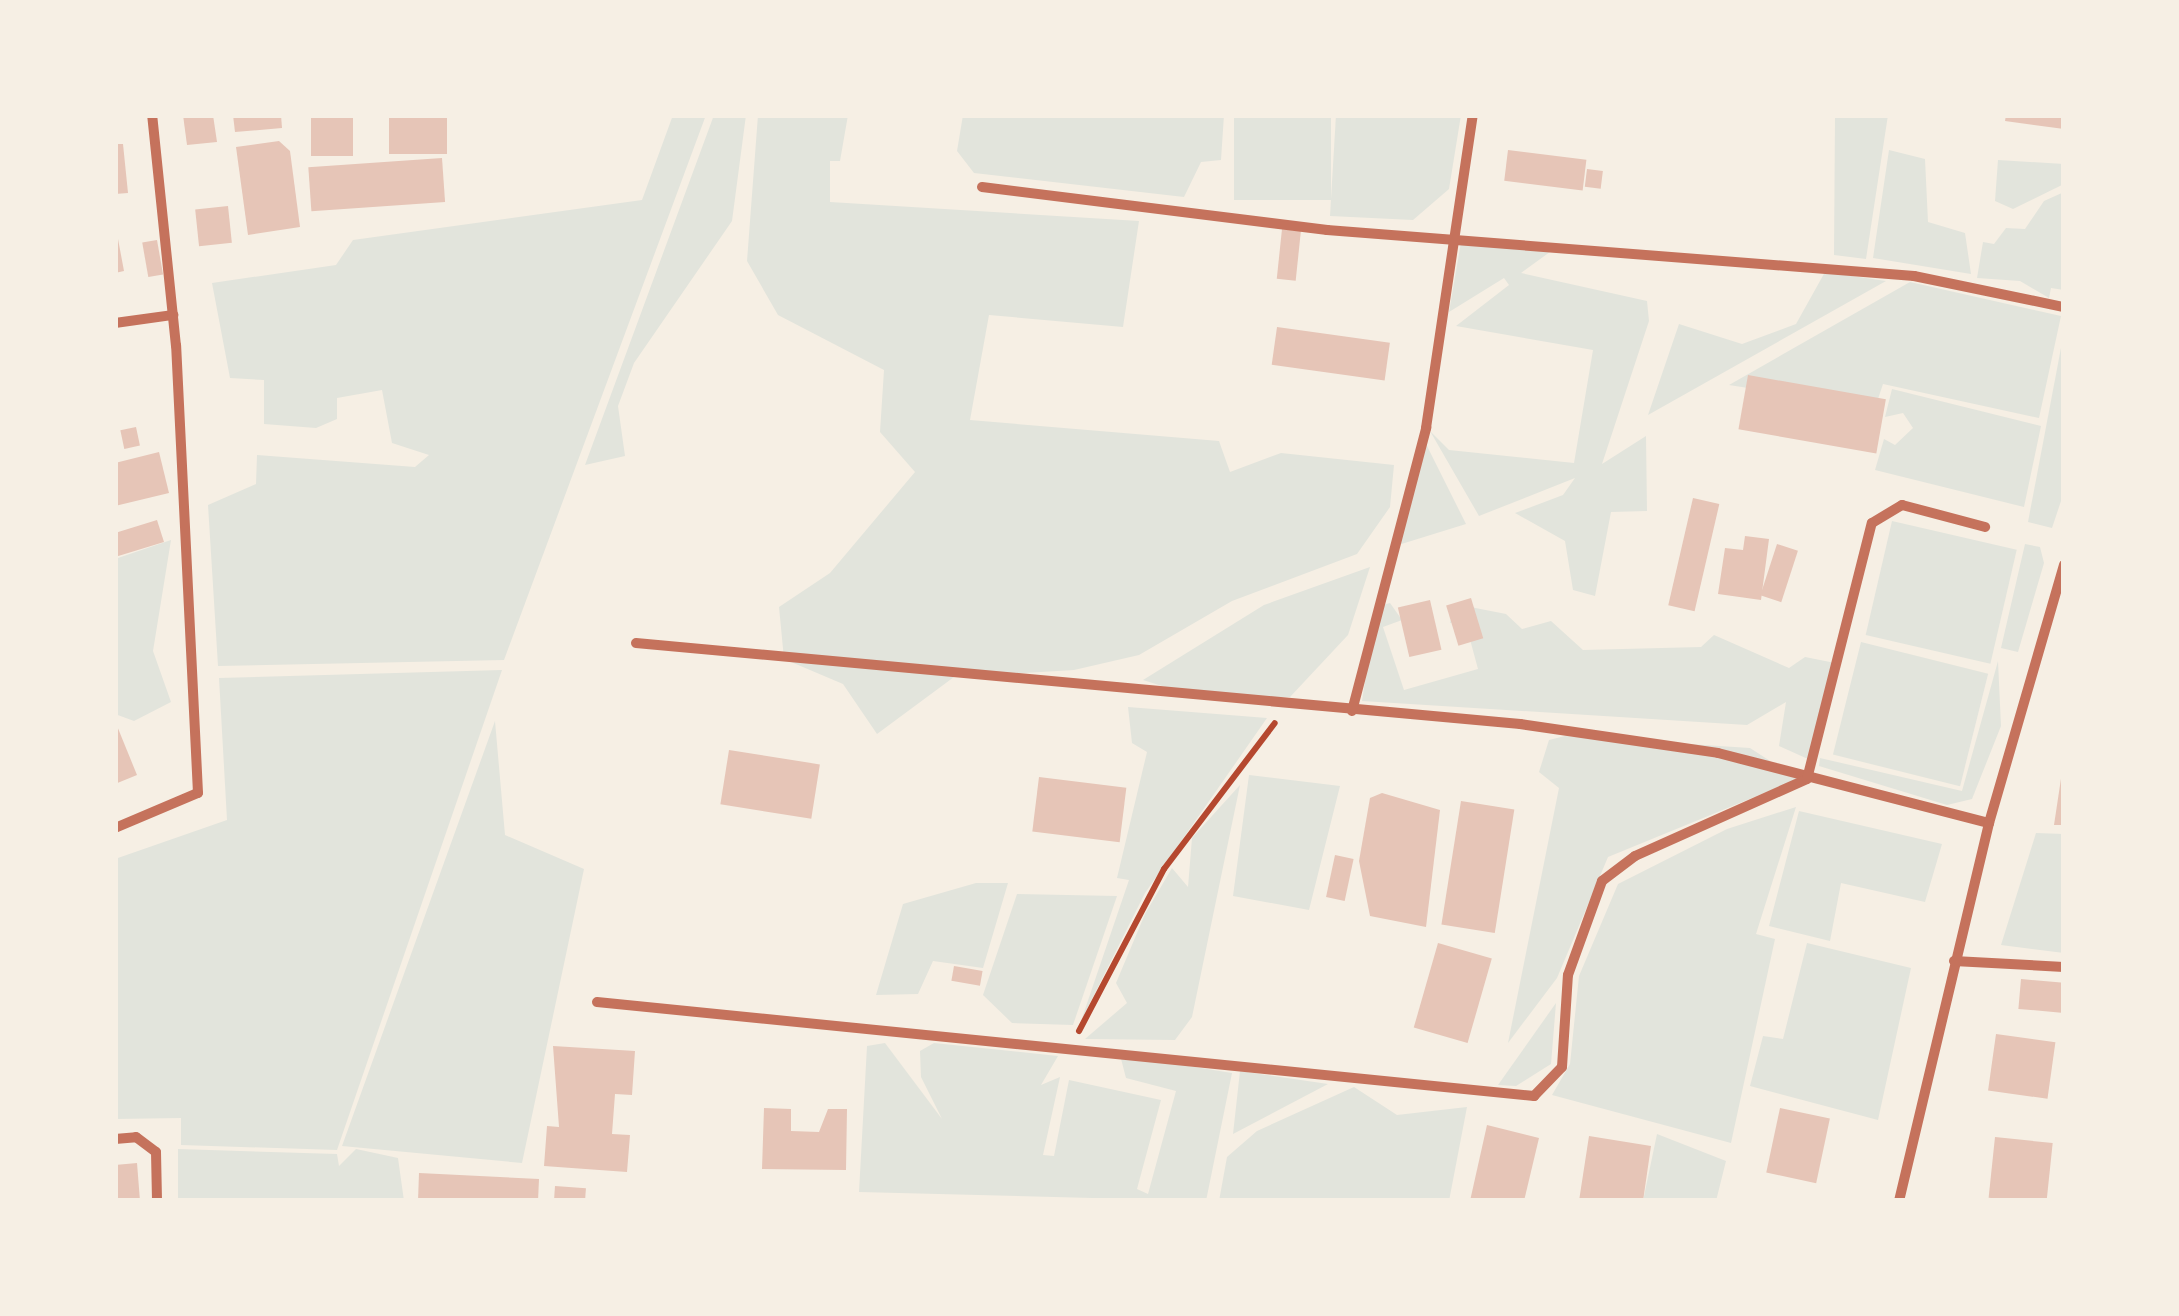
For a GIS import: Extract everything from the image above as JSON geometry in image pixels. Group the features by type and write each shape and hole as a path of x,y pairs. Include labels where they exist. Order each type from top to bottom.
{"street":[{"path":"115,828 198,793 173,314 152,115"},
{"path":"1352,711 1426,428 1450,235 1473,115"},
{"path":"982,187 1327,230 1450,235 1914,276 2064,307"},
{"path":"115,323 173,314"},
{"path":"1807,780 1872,523 1902,505 1985,526"},
{"path":"1900,1201 1988,822 2064,564"},
{"path":"636,643 1352,711 1718,753 1807,780 1988,822"},
{"path":"597,1002 1070,1045 1534,1096 1562,1067 1568,976 1602,881 1634,856 1807,780"},
{"path":"1954,961 2064,968"},
{"path":"115,1139 136,1137 156,1152 157,1201"}],"path":[{"path":"1070,1045 1164,869 1290,708"}],"shaded area":[{"path":"673,115 706,115 504,660 218,666 208,505 256,484 257,455 415,467 429,455 392,443 382,390 337,398 337,419 316,428 264,424 264,380 230,378 212,283 336,265 353,240 642,200"},
{"path":"714,115 746,115 732,221 634,363 618,406 625,456 585,465"},
{"path":"758,115 848,115 840,161 830,161 830,202 1139,221 1123,327 989,315 970,420 1219,441 1230,472 1281,453 1394,465 1390,507 1357,554 1232,601 1139,655 1074,670 954,677 877,734 843,684 784,659 779,607 830,573 915,472 880,432 884,370 778,315 747,261"},
{"path":"963,115 1224,115 1221,160 1201,162 1184,197 974,173 957,151"},
{"path":"1234,115 1331,115 1331,200 1234,200"},
{"path":"1336,115 1461,115 1449,189 1413,220 1330,216"},
{"path":"1835,115 1888,115 1866,259 1834,255"},
{"path":"1889,150 1925,159 1928,222 1965,233 1971,274 1873,258"},
{"path":"1998,160 2064,164 2064,184 2013,209 1995,201"},
{"path":"2064,192 2064,290 2051,288 2049,298 2020,281 1977,278 1983,242 1994,244 2006,228 2025,229 2044,201"},
{"path":"1461,242 1554,249 1521,273 1647,301 1649,321 1602,464 1646,436 1647,511 1611,512 1595,596 1573,590 1565,541 1515,513 1563,495 1575,478 1479,516 1430,431 1449,450 1574,463 1593,350 1456,326 1509,285 1504,278 1449,312"},
{"path":"1825,272 1886,281 1648,415 1679,324 1742,344 1796,324"},
{"path":"1910,282 2061,316 2039,418 1883,384 1875,408 1729,385"},
{"path":"2064,332 2064,492 2052,528 2028,522"},
{"path":"1892,389 2041,426 2024,507 1875,470 1884,439 1895,445 1913,428 1903,413 1885,417"},
{"path":"1426,444 1466,524 1395,546"},
{"path":"1892,521 2017,550 1990,664 1866,635"},
{"path":"171,540 153,651 171,702 134,721 115,714 115,559"},
{"path":"2025,544 2040,547 2044,563 2018,652 2001,648"},
{"path":"1370,567 1348,635 1290,697 1200,698 1143,680 1264,605"},
{"path":"1390,603 1402,620 1383,627 1404,690 1478,669 1465,621 1450,623 1455,604 1506,614 1522,629 1551,621 1583,650 1701,647 1714,635 1789,668 1805,657 1835,663 1808,759 1779,746 1786,702 1747,725 1362,701 1376,607"},
{"path":"1861,642 1988,674 1960,786 1833,755"},
{"path":"1998,661 2001,726 1972,799 1947,805 1819,766 1820,758 1962,791"},
{"path":"502,670 337,1150 181,1145 181,1118 115,1119 115,859 227,820 219,678"},
{"path":"1128,707 1267,718 1145,893 1081,1021 1129,880 1117,878 1147,752 1132,743"},
{"path":"495,721 505,835 584,869 522,1163 342,1146"},
{"path":"1565,736 1750,748 1798,779 1608,857 1557,978 1508,1043 1559,788 1539,772 1549,740"},
{"path":"1249,775 1340,786 1309,910 1233,896"},
{"path":"1240,785 1192,1017 1175,1040 1085,1039 1127,1003 1116,983 1145,914 1172,868 1188,887 1192,838"},
{"path":"1796,807 1756,934 1775,939 1731,1143 1552,1095 1570,1064 1579,976 1618,884 1727,829"},
{"path":"1799,811 1942,844 1925,902 1841,883 1830,941 1769,926"},
{"path":"2036,833 2064,834 2064,953 2001,945"},
{"path":"976,883 1008,883 983,968 933,961 918,994 876,995 903,904"},
{"path":"1017,894 1117,896 1073,1025 1012,1023 983,995"},
{"path":"1807,943 1911,968 1878,1120 1750,1086 1763,1036 1783,1039"},
{"path":"1556,1003 1551,1064 1516,1086 1498,1085"},
{"path":"885,1043 942,1119 921,1077 920,1051 934,1043 1058,1056 1041,1085 1060,1077 1043,1155 1054,1156 1069,1080 1161,1100 1137,1189 1148,1194 1176,1091 1126,1078 1120,1055 1232,1073 1206,1201 859,1192 867,1046"},
{"path":"1240,1071 1328,1084 1233,1134"},
{"path":"1354,1087 1397,1115 1467,1107 1449,1201 1219,1201 1227,1157 1257,1131"},
{"path":"1657,1134 1726,1161 1716,1201 1643,1201"},
{"path":"178,1149 337,1154 339,1166 356,1149 398,1158 404,1201 178,1201"}],"building":[{"path":"183,115 213,115 217,142 187,145"},
{"path":"233,115 281,115 282,128 235,132"},
{"path":"311,115 353,115 353,156 311,156"},
{"path":"389,115 447,115 447,154 389,154"},
{"path":"2006,115 2064,115 2064,129 2005,121"},
{"path":"279,141 290,151 300,227 248,235 236,147"},
{"path":"115,144 123,144 128,193 115,194"},
{"path":"1508,150 1586,160 1583,190 1504,181"},
{"path":"442,158 445,202 311,211 308,167"},
{"path":"1587,169 1603,171 1601,189 1585,187"},
{"path":"228,206 232,243 199,246 195,209"},
{"path":"115,223 124,271 115,273"},
{"path":"1282,229 1301,231 1296,281 1277,279"},
{"path":"157,240 163,274 148,277 142,243"},
{"path":"1277,327 1390,343 1385,380 1272,365"},
{"path":"1748,375 1886,399 1876,453 1738,429"},
{"path":"136,427 140,446 124,449 120,430"},
{"path":"159,452 169,493 115,506 115,463"},
{"path":"1693,498 1719,504 1695,611 1668,605"},
{"path":"157,520 164,542 115,557 115,533"},
{"path":"1745,536 1769,539 1761,600 1718,594 1725,548 1743,550"},
{"path":"1777,544 1798,551 1781,602 1760,595"},
{"path":"1471,598 1483,638 1458,646 1446,606"},
{"path":"1430,600 1441,650 1409,657 1398,607"},
{"path":"115,721 137,775 115,784"},
{"path":"729,750 820,764 811,819 720,804"},
{"path":"2062,772 2064,825 2054,825"},
{"path":"1039,777 1126,788 1120,842 1032,832"},
{"path":"1382,793 1440,810 1426,927 1370,916 1359,861 1370,798"},
{"path":"1461,801 1514,809 1495,933 1441,924"},
{"path":"1335,855 1354,859 1345,901 1326,897"},
{"path":"1438,943 1492,958 1468,1043 1414,1028"},
{"path":"954,966 983,971 980,986 951,981"},
{"path":"2021,979 2064,983 2061,1013 2018,1009"},
{"path":"1996,1034 2055,1042 2047,1099 1988,1090"},
{"path":"553,1046 635,1051 632,1095 615,1094 612,1134 630,1135 627,1172 544,1166 547,1126 559,1127"},
{"path":"764,1108 791,1109 791,1131 819,1132 828,1109 847,1109 846,1170 762,1169"},
{"path":"1780,1108 1830,1119 1816,1183 1766,1173"},
{"path":"1487,1125 1539,1138 1524,1201 1470,1201"},
{"path":"1589,1136 1651,1146 1643,1201 1579,1201"},
{"path":"1995,1137 2053,1143 2047,1201 1989,1198"},
{"path":"137,1163 140,1201 115,1201 115,1165"},
{"path":"419,1173 539,1179 538,1201 418,1201"},
{"path":"555,1186 586,1188 585,1201 554,1201"}]}
